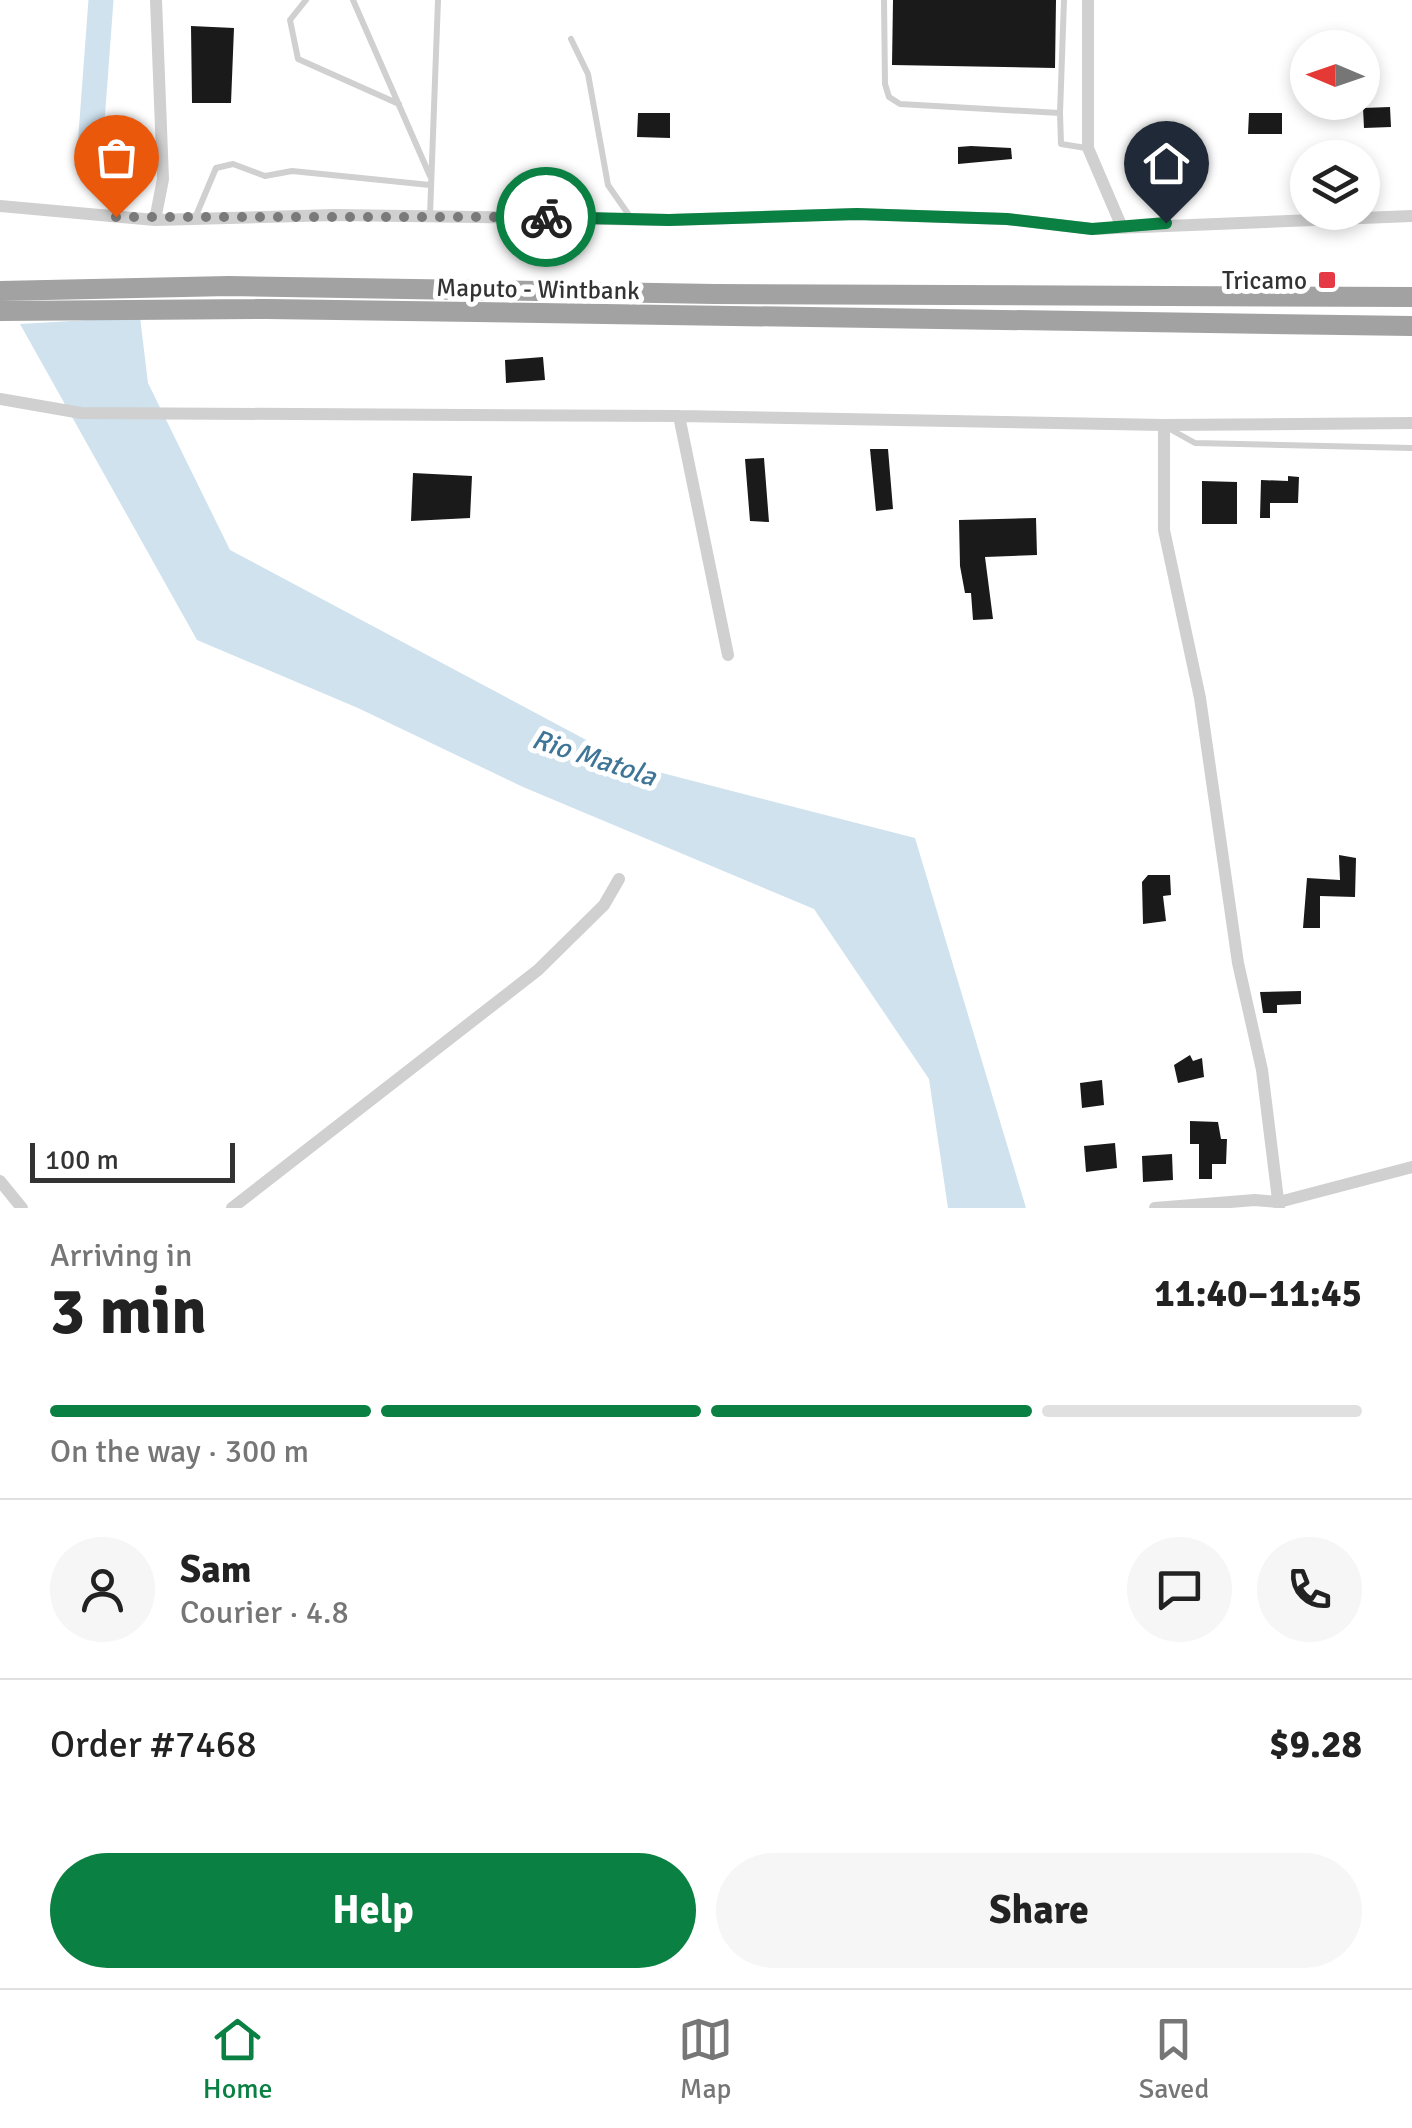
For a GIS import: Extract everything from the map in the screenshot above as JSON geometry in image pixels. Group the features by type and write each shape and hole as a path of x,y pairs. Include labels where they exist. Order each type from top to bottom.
{"highway":[{"name":"Maputo - Wintbank","path":"0,291 229,286 1412,297"},
{"name":"Maputo - Wintbank","path":"0,311 230,309 1412,326"}],"street":[{"path":"155,220 163,179 156,0"},
{"path":"1088,0 1088,148 1121,224"},
{"path":"0,206 155,220 632,220 857,214 1007,219 1092,229 1121,224 1412,216"},
{"path":"0,399 81,413 679,416 1164,425 1412,423"},
{"path":"679,416 728,656"},
{"path":"1164,425 1164,530 1200,698 1238,964 1262,1070 1279,1205"},
{"path":"232,1208 538,970 604,905 619,879"},
{"path":"1154,1208 1255,1200 1279,1205 1412,1167"},
{"path":"0,1181 22,1208"}],"lane":[{"path":"306,0 290,20 298,59 400,104"},
{"path":"354,0 430,181"},
{"path":"430,217 438,0"},
{"path":"884,0 884,84 889,97 900,104 1060,113"},
{"path":"1064,0 1060,144 1088,148"},
{"path":"572,40 588,74 608,185 632,220"},
{"path":"195,220 216,168 233,164 265,176 292,171 430,181"},
{"path":"1164,425 1195,442 1412,448"}],"water":[{"path":"140,317 148,383 230,550 635,766 915,838 1026,1208 948,1208 929,1079 814,909 523,787 358,708 197,640 20,324"}],"building":[{"path":"893,0 1056,0 1055,68 892,65"},
{"path":"191,26 234,28 231,103 192,103"},
{"path":"1380,107 1390,107 1391,127 1364,128 1364,120 1380,120"},
{"path":"638,113 670,113 670,138 637,137"},
{"path":"1249,113 1282,113 1282,134 1248,134"},
{"path":"958,147 1011,148 1012,159 958,164"},
{"path":"543,357 545,380 506,383 505,360"},
{"path":"870,449 888,449 893,509 876,511"},
{"path":"764,458 769,522 750,521 745,459"},
{"path":"413,473 472,476 470,518 411,521"},
{"path":"1288,476 1299,477 1298,503 1270,503 1270,518 1260,518 1261,480 1288,481"},
{"path":"1202,481 1237,482 1237,524 1202,524"},
{"path":"1036,518 1037,555 985,557 993,619 973,620 971,593 965,593 960,566 959,520"},
{"path":"1339,855 1356,858 1355,897 1320,896 1320,928 1303,928 1307,878 1340,880"},
{"path":"1148,875 1170,875 1171,895 1163,896 1166,921 1143,924 1142,882"},
{"path":"1301,991 1301,1004 1277,1005 1277,1013 1263,1013 1260,992"},
{"path":"1190,1055 1193,1061 1202,1058 1204,1077 1178,1083 1174,1065"},
{"path":"1102,1080 1104,1105 1082,1108 1080,1083"},
{"path":"1190,1121 1218,1122 1221,1139 1227,1139 1226,1164 1212,1164 1212,1179 1199,1179 1199,1144 1190,1144"},
{"path":"1115,1143 1117,1168 1086,1172 1084,1146"},
{"path":"1172,1154 1173,1180 1143,1182 1142,1156"}],"waterway":[{"name":"Rio Matola","path":"90,148 101,0"}],"way so far":[{"path":"116,217 546,217"}],"place":[{"name":"Tricamo","path":"1327,280"}],"route":[{"path":"546,217 669,220 857,214 1007,219 1092,229 1166,223"}]}
